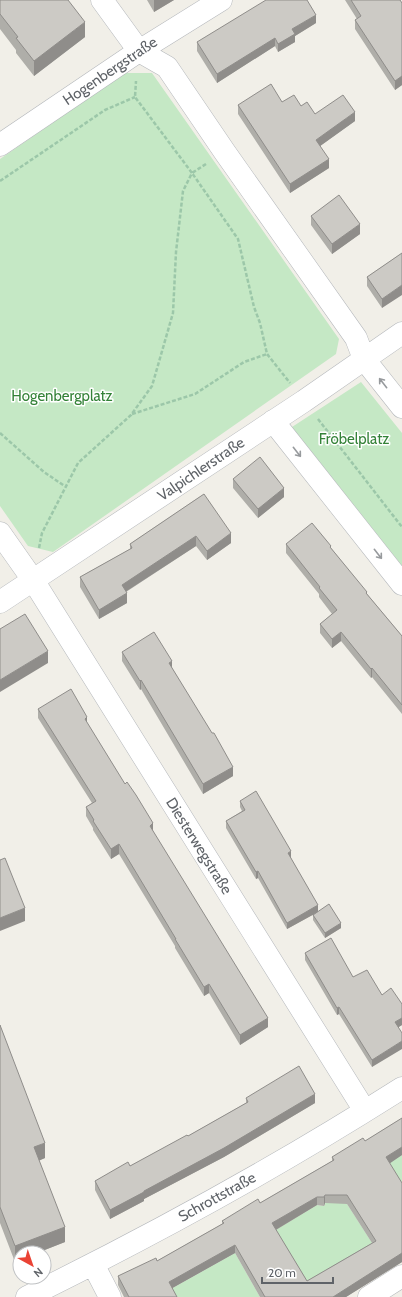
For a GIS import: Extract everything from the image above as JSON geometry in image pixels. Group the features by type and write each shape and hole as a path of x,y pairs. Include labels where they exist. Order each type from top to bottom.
{"street":[{"path":"102,0 139,51 167,67 224,151 356,338 364,359 402,407"},
{"name":"Hogenbergstraße","path":"0,145 139,51 221,0"},
{"name":"Valpichlerstraße","path":"0,602 304,401 402,333"},
{"path":"273,421 402,584"},
{"path":"0,533 33,580"},
{"name":"Diesterwegstraße","path":"33,580 365,1111"},
{"name":"Schrottstraße","path":"27,1297 232,1191 402,1088"},
{"path":"93,1264 110,1297"},
{"path":"369,1297 402,1276"}],"path":[{"path":"139,51 135,97 192,173 238,239 267,354 402,527"},
{"path":"0,180 105,110 135,97"},
{"path":"42,533 78,463 131,415 152,386 173,313 176,252 183,191 192,173 224,151"},
{"path":"131,415 195,394 244,362 267,354"},
{"path":"0,433 44,472 66,487"}],"green space":[{"name":"Hogenbergplatz","path":"125,73 152,73 339,339 336,354 53,552 28,546 0,506 0,159"},
{"name":"Fröbelplatz","path":"361,382 402,433 402,566 292,427"},
{"path":"402,1155 402,1191 379,1169"},
{"path":"327,1199 347,1204 376,1249 307,1290 272,1232 317,1205 324,1206"},
{"path":"235,1253 260,1297 173,1297 169,1290"}],"building":[{"path":"0,0 68,0 85,22 34,61 0,14"},
{"path":"266,0 307,0 316,15 292,29 295,34 278,44 275,38 217,74 197,42"},
{"path":"351,0 400,0 402,3 402,76 395,81 355,20 361,16"},
{"path":"271,84 282,102 294,95 301,106 307,102 315,114 343,95 355,112 316,140 329,159 290,184 238,105"},
{"path":"339,195 360,224 332,244 311,216"},
{"path":"402,253 402,285 382,299 367,277"},
{"path":"260,457 284,488 258,509 233,479"},
{"path":"204,494 231,533 207,551 196,536 122,585 127,593 99,610 80,577 132,548 130,544"},
{"path":"312,523 367,592 366,593 402,636 402,705 341,632 332,639 320,624 337,610 286,544"},
{"path":"25,614 48,651 0,680 0,629"},
{"path":"154,632 172,661 169,663 212,733 214,733 233,767 203,784 141,680 140,681 122,652"},
{"path":"71,689 87,717 85,719 125,784 127,782 136,795 153,823 150,826 268,1018 240,1035 209,984 204,987 119,844 111,849 93,821 94,820 86,807 96,801 38,709"},
{"path":"256,791 291,851 288,853 318,905 287,923 258,871 256,872 226,821 245,810 240,801"},
{"path":"5,858 25,908 0,918 0,860"},
{"path":"329,904 341,923 325,933 313,915"},
{"path":"331,938 353,977 367,970 382,995 391,988 402,1004 402,1018 395,1022 402,1033 402,1041 372,1060 339,1007 337,1008 305,953"},
{"path":"0,1025 45,1143 34,1147 65,1227 15,1245 0,1207"},
{"path":"299,1066 315,1094 224,1148 110,1210 95,1181 128,1162 130,1166 187,1135 188,1136 248,1102 246,1098"},
{"path":"402,1118 402,1147 386,1157 402,1183 402,1253 333,1297 265,1297 235,1245 169,1282 177,1297 129,1297 118,1276 156,1258 157,1261 224,1223 222,1221 258,1199 260,1203 334,1160 332,1157 363,1138 365,1141","holes":["325,1195 347,1195 376,1241 307,1281 272,1223 317,1197 324,1197"]}]}
